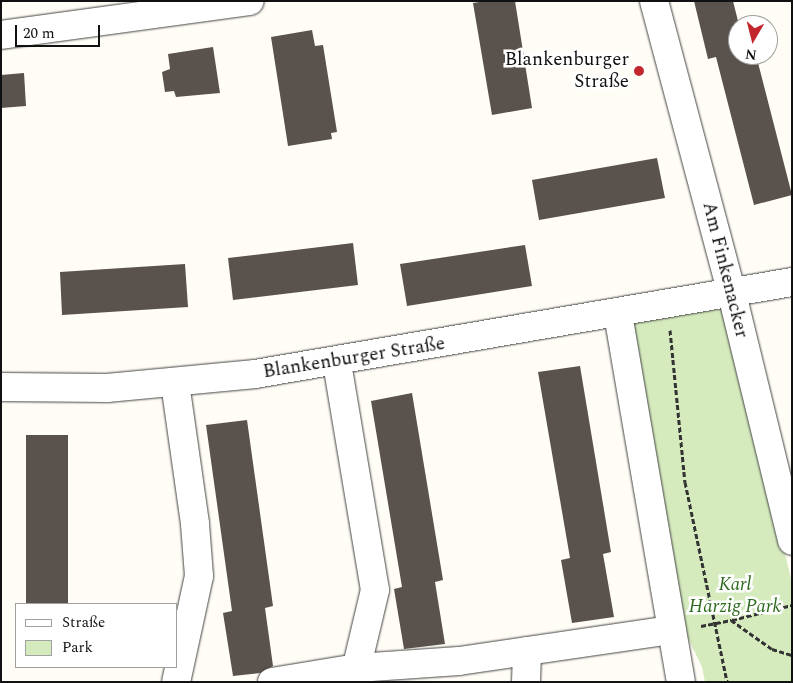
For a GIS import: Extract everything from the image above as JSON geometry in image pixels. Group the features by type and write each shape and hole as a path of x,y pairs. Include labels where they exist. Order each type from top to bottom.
{"street":[{"path":"1,35 205,5 250,1"},
{"name":"Am Finkenacker","path":"654,1 732,294 792,540"},
{"name":"Blankenburger Straße","path":"2,388 106,388 175,383 337,363 792,282"},
{"path":"618,314 681,682"},
{"path":"337,363 375,590 355,675"},
{"path":"175,383 195,524 198,576 176,682"},
{"path":"1,407 2,388"},
{"path":"272,682 355,675 459,662 672,630"},
{"path":"526,682 527,651"}],"path":[{"path":"666,305 685,482 726,682"},
{"path":"714,624 792,606"},
{"path":"731,620 772,649 792,655"}],"green space":[{"name":"Karl Harzig Park","path":"726,306 792,583 792,682 705,682 702,667 682,626 626,324"}],"building":[{"path":"515,1 532,108 492,115 473,3"},
{"path":"694,1 733,1 736,15 728,15 728,65 759,65 792,195 754,205 716,57 708,59"},
{"path":"312,30 315,46 323,45 337,132 331,133 332,139 288,146 271,37"},
{"path":"213,47 220,93 176,97 174,91 165,92 162,72 170,69 168,54"},
{"path":"24,73 26,106 1,108 1,75"},
{"path":"657,158 665,198 539,220 532,180"},
{"path":"353,243 358,285 233,300 228,258"},
{"path":"525,245 532,286 407,306 400,264"},
{"path":"185,264 188,307 62,315 60,272"},
{"path":"580,366 611,552 603,554 614,617 572,623 561,560 570,558 538,372"},
{"path":"412,393 443,580 435,582 445,644 404,649 394,589 402,587 371,401"},
{"path":"247,420 273,606 265,608 273,666 260,673 233,676 223,613 232,611 206,425"},
{"path":"26,435 68,435 68,603 26,603"}],"place":[{"name":"Blankenburger Straße","path":"639,71"}]}
